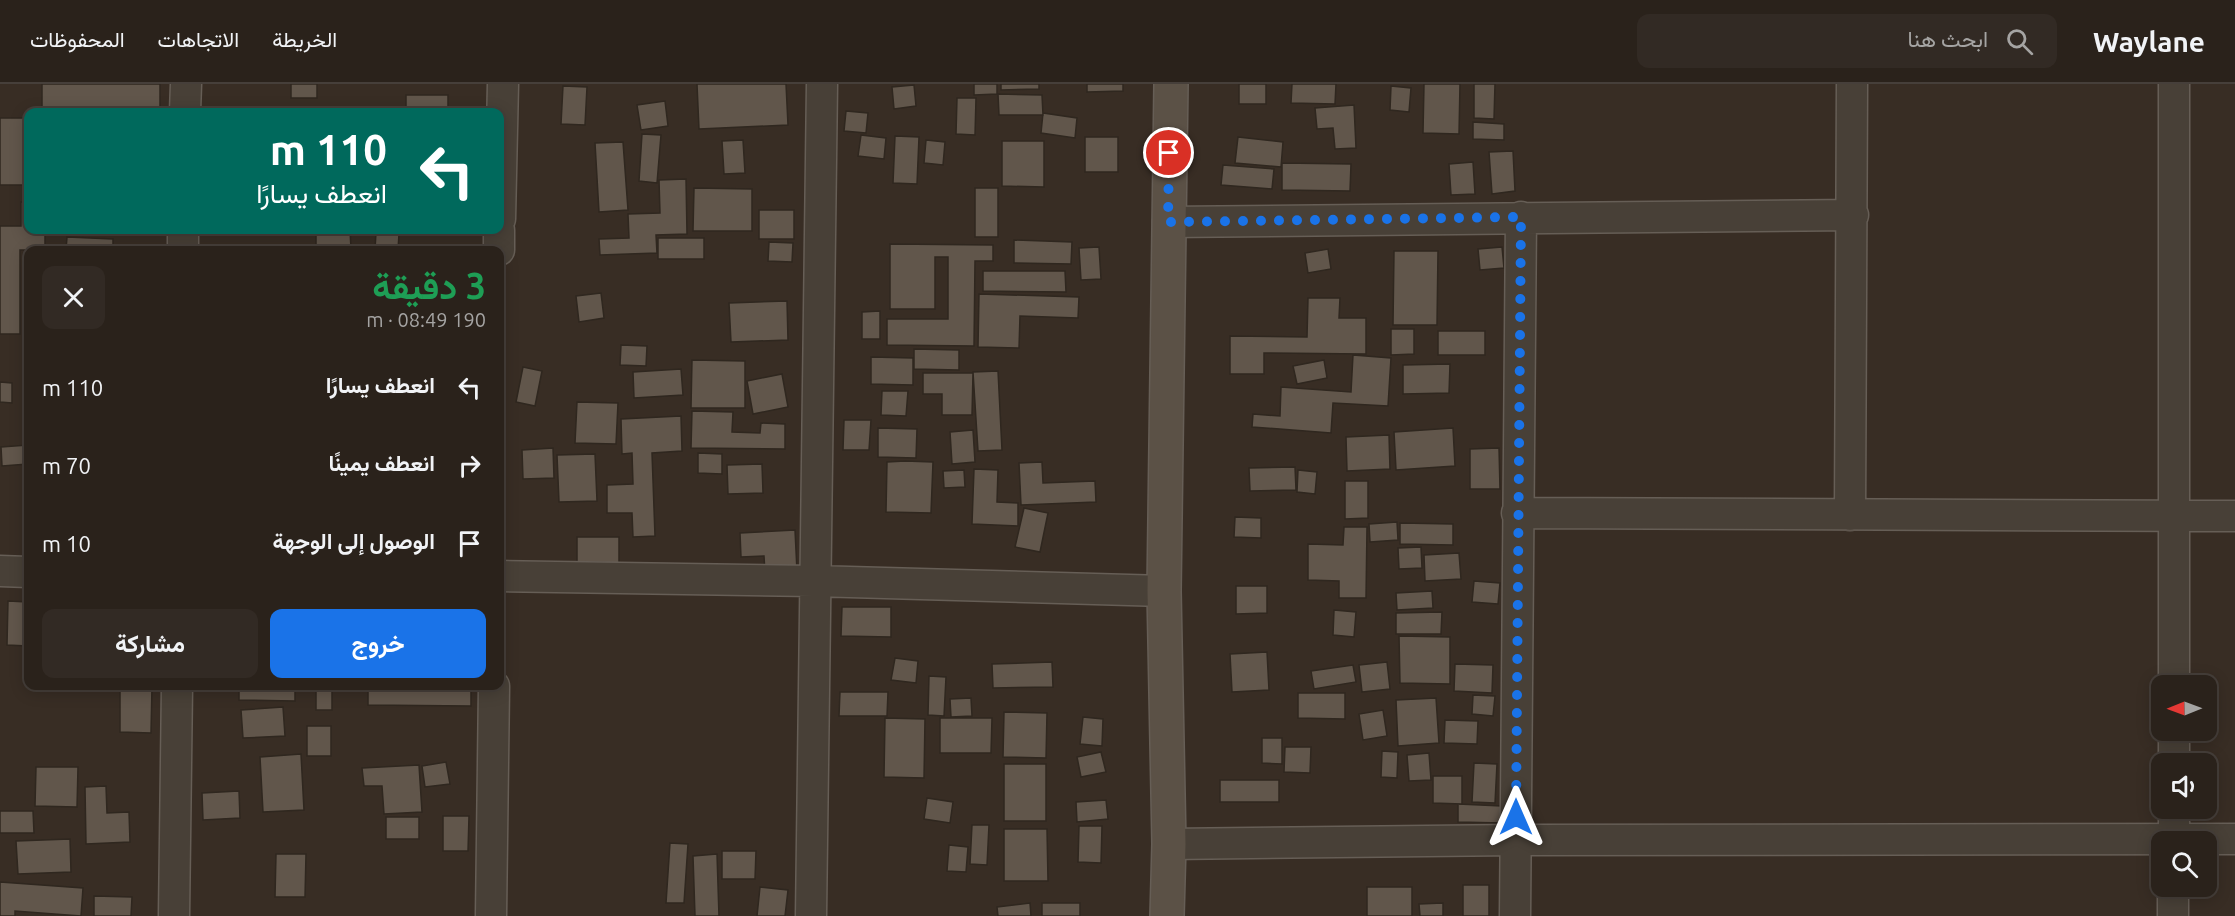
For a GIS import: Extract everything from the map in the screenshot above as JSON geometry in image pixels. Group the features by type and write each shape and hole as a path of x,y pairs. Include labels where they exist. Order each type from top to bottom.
{"street":[{"path":"185,108 186,84"},
{"path":"502,84 502,108"},
{"path":"811,916 822,84"},
{"path":"1167,916 1169,844 1164,591 1171,84"},
{"path":"1850,515 1852,84"},
{"path":"2174,84 2174,675"},
{"path":"1168,222 1852,215"},
{"path":"1515,916 1521,217"},
{"path":"1517,513 2235,516"},
{"path":"0,571 24,572"},
{"path":"504,576 814,581 1164,591"},
{"path":"174,916 177,690"},
{"path":"491,916 494,690"},
{"path":"2217,840 2235,839"},
{"path":"1169,844 1516,840 2151,841"},
{"path":"2173,897 2173,916"}],"building":[{"path":"42,84 160,84 160,108 42,108"},
{"path":"291,84 317,84 317,98 291,98"},
{"path":"697,84 786,84 788,125 699,129"},
{"path":"974,84 997,84 997,94 974,95"},
{"path":"1001,84 1039,84 1039,89 1001,90"},
{"path":"1087,84 1123,84 1123,91 1087,92"},
{"path":"1239,84 1266,84 1266,104 1239,104"},
{"path":"1292,84 1336,84 1335,104 1291,103"},
{"path":"1424,84 1460,84 1459,134 1423,133"},
{"path":"1474,84 1495,84 1494,119 1474,118"},
{"path":"914,85 916,106 894,109 892,87"},
{"path":"563,86 587,87 585,125 561,124"},
{"path":"1391,86 1411,88 1409,112 1390,110"},
{"path":"998,94 1042,95 1043,115 999,115"},
{"path":"406,95 448,95 448,108 406,108"},
{"path":"957,98 976,98 975,135 956,134"},
{"path":"665,101 668,126 641,130 637,105"},
{"path":"1354,105 1356,148 1335,149 1333,128 1317,129 1315,108"},
{"path":"272,107 304,107 304,108"},
{"path":"846,111 868,113 866,133 844,131"},
{"path":"1043,113 1077,118 1075,138 1041,133"},
{"path":"0,118 24,118 24,185 0,185"},
{"path":"1473,122 1504,124 1504,140 1473,139"},
{"path":"642,134 661,135 657,183 639,181"},
{"path":"861,135 886,138 884,159 858,156"},
{"path":"895,136 919,137 917,184 893,183"},
{"path":"1085,137 1118,137 1118,172 1085,172"},
{"path":"1238,137 1283,142 1281,167 1235,163"},
{"path":"743,140 745,173 724,174 722,141"},
{"path":"926,140 945,142 943,165 924,163"},
{"path":"1002,141 1044,141 1044,187 1002,186"},
{"path":"623,142 628,210 599,212 595,143"},
{"path":"1513,151 1515,191 1492,194 1489,152"},
{"path":"1473,162 1475,194 1451,195 1449,164"},
{"path":"1282,163 1351,164 1350,191 1282,190"},
{"path":"1223,165 1274,169 1272,189 1221,185"},
{"path":"686,179 687,234 656,235 657,253 600,255 599,239 629,238 628,214 660,213 659,180"},
{"path":"694,188 752,189 752,231 693,231"},
{"path":"975,188 998,188 998,237 975,237"},
{"path":"21,202 24,202 24,234 45,234 45,246 24,246 24,250 20,250 20,334 0,334 0,226 21,226"},
{"path":"759,210 794,210 794,239 759,239"},
{"path":"316,234 350,234 351,246 316,246"},
{"path":"376,234 399,234 398,246 375,246"},
{"path":"67,237 113,239 113,246 66,246"},
{"path":"658,238 704,238 704,259 658,259"},
{"path":"1014,240 1072,242 1071,264 1014,263"},
{"path":"769,242 793,243 792,262 768,261"},
{"path":"890,244 993,245 993,261 975,261 974,346 887,345 887,319 948,319 948,257 935,257 935,309 890,309"},
{"path":"1099,247 1101,279 1081,280 1079,248"},
{"path":"1502,247 1504,268 1480,270 1478,249"},
{"path":"1328,249 1331,269 1308,273 1305,253"},
{"path":"1394,251 1438,251 1437,325 1393,325"},
{"path":"983,271 1065,271 1066,292 983,291"},
{"path":"601,293 604,318 579,322 576,296"},
{"path":"979,294 1079,297 1078,318 1020,316 1019,348 978,347"},
{"path":"1308,298 1340,298 1339,318 1366,318 1366,354 1264,353 1264,374 1230,374 1230,336 1307,337"},
{"path":"787,301 788,340 731,342 729,303"},
{"path":"880,311 880,339 862,339 862,312"},
{"path":"1391,329 1414,329 1414,354 1391,355"},
{"path":"1438,331 1485,331 1485,355 1438,355"},
{"path":"621,345 647,346 646,366 620,365"},
{"path":"914,349 959,350 959,370 914,369"},
{"path":"1353,355 1391,358 1388,406 1333,403 1331,433 1252,427 1253,414 1280,416 1281,387 1351,392"},
{"path":"871,357 913,358 913,385 871,384"},
{"path":"692,360 745,361 745,408 691,408"},
{"path":"1324,360 1327,378 1297,384 1293,366"},
{"path":"1450,364 1449,393 1403,394 1403,365"},
{"path":"523,367 542,371 535,406 516,402"},
{"path":"681,369 683,395 634,398 633,372"},
{"path":"998,371 1002,450 978,451 973,372"},
{"path":"923,373 973,373 972,415 942,415 942,394 923,394"},
{"path":"782,374 788,407 753,414 747,381"},
{"path":"0,382 12,383 12,403 0,402"},
{"path":"882,391 908,391 906,416 881,415"},
{"path":"577,402 618,403 616,444 575,443"},
{"path":"692,411 733,412 732,432 760,433 761,423 785,424 785,449 691,448"},
{"path":"681,416 682,451 652,453 655,536 633,537 632,513 607,513 607,485 633,484 632,453 622,454 621,419"},
{"path":"844,420 871,420 869,450 843,450"},
{"path":"878,428 917,429 916,458 878,457"},
{"path":"1453,428 1455,466 1396,470 1394,432"},
{"path":"973,430 975,462 952,464 950,432"},
{"path":"1389,435 1390,469 1347,471 1346,437"},
{"path":"24,445 24,464 2,466 1,447"},
{"path":"553,448 554,478 523,479 522,450"},
{"path":"1499,448 1500,489 1470,489 1470,449"},
{"path":"698,453 722,454 722,474 698,473"},
{"path":"595,454 597,501 559,502 557,455"},
{"path":"887,462 933,462 931,513 886,512"},
{"path":"1042,462 1043,483 1095,481 1096,502 1021,505 1019,463"},
{"path":"762,464 763,493 728,494 727,465"},
{"path":"1295,467 1296,490 1250,491 1249,468"},
{"path":"974,469 998,470 997,502 1018,503 1018,526 972,524"},
{"path":"964,470 965,487 944,488 943,471"},
{"path":"1298,470 1317,472 1315,494 1297,492"},
{"path":"1345,481 1368,481 1368,518 1345,519"},
{"path":"1024,508 1048,513 1040,552 1015,547"},
{"path":"1235,517 1261,518 1261,538 1234,537"},
{"path":"1397,522 1398,540 1370,542 1369,524"},
{"path":"1400,523 1453,524 1453,545 1400,544"},
{"path":"1344,527 1367,527 1366,598 1339,598 1339,581 1308,580 1308,544 1343,545"},
{"path":"795,530 797,571 765,573 764,556 741,557 740,533"},
{"path":"577,537 619,537 619,563 577,562"},
{"path":"1421,547 1422,568 1399,569 1398,548"},
{"path":"1459,553 1461,579 1425,581 1424,555"},
{"path":"1474,581 1500,583 1498,604 1472,602"},
{"path":"1236,586 1267,586 1267,613 1236,614"},
{"path":"1432,591 1433,608 1397,610 1396,593"},
{"path":"8,601 24,602 24,646 7,645"},
{"path":"842,607 891,607 891,637 841,636"},
{"path":"1334,610 1356,612 1354,637 1333,635"},
{"path":"1442,612 1441,634 1396,634 1396,613"},
{"path":"1399,636 1450,637 1450,684 1400,683"},
{"path":"1267,652 1269,690 1232,692 1230,654"},
{"path":"895,658 918,661 916,683 891,680"},
{"path":"1052,662 1053,687 993,688 992,664"},
{"path":"1387,662 1390,689 1362,692 1359,665"},
{"path":"1455,664 1493,665 1492,693 1454,691"},
{"path":"1353,665 1356,682 1314,689 1311,671"},
{"path":"929,676 946,677 944,716 928,715"},
{"path":"120,690 152,690 151,733 120,732"},
{"path":"239,690 295,690 295,701 239,700"},
{"path":"316,690 332,690 332,710 316,710"},
{"path":"368,690 471,690 471,706 368,705"},
{"path":"840,692 888,692 887,716 839,716"},
{"path":"1298,693 1345,693 1345,719 1298,718"},
{"path":"1473,695 1495,696 1493,716 1472,714"},
{"path":"971,698 972,716 951,717 950,699"},
{"path":"1436,698 1439,743 1398,746 1396,700"},
{"path":"283,707 285,736 243,738 241,710"},
{"path":"1383,710 1387,736 1363,740 1359,714"},
{"path":"1004,712 1047,713 1046,758 1003,757"},
{"path":"1083,717 1103,719 1102,746 1080,744"},
{"path":"885,718 925,719 924,778 884,777"},
{"path":"940,718 992,718 991,753 940,753"},
{"path":"1445,720 1478,721 1477,744 1444,743"},
{"path":"307,726 331,726 331,756 307,756"},
{"path":"1262,738 1282,738 1282,764 1262,763"},
{"path":"1285,747 1311,747 1310,773 1284,772"},
{"path":"1382,751 1398,752 1397,778 1381,777"},
{"path":"1101,752 1106,772 1081,777 1077,757"},
{"path":"1429,753 1431,780 1409,781 1407,755"},
{"path":"301,754 304,810 263,812 260,757"},
{"path":"446,762 450,784 425,787 422,766"},
{"path":"1474,763 1497,764 1495,803 1472,802"},
{"path":"1004,764 1046,764 1046,821 1004,821"},
{"path":"419,765 422,812 384,814 382,786 364,786 362,768"},
{"path":"36,767 78,767 77,807 35,806"},
{"path":"1433,776 1462,776 1462,804 1433,803"},
{"path":"1220,780 1279,780 1279,802 1220,802"},
{"path":"106,786 107,813 129,812 130,842 86,844 85,787"},
{"path":"239,791 240,818 203,820 202,793"},
{"path":"927,798 953,802 950,823 924,819"},
{"path":"1106,800 1108,819 1077,822 1076,802"},
{"path":"1458,804 1502,806 1502,823 1458,822"},
{"path":"0,811 33,811 34,833 0,833"},
{"path":"443,816 469,816 468,851 443,851"},
{"path":"386,817 419,817 419,839 386,839"},
{"path":"972,825 989,825 987,865 970,864"},
{"path":"1079,826 1102,826 1101,863 1078,862"},
{"path":"1004,829 1047,829 1048,881 1004,881"},
{"path":"70,839 71,872 18,874 16,841"},
{"path":"670,843 688,844 684,903 666,903"},
{"path":"949,845 968,847 966,872 947,871"},
{"path":"722,851 756,851 755,879 722,879"},
{"path":"276,854 306,854 305,897 275,897"},
{"path":"717,854 719,916 695,916 693,856"},
{"path":"0,882 83,888 81,916 15,911 15,916 0,916"},
{"path":"1463,885 1489,885 1489,916 1463,916"},
{"path":"760,887 788,890 785,916 757,916"},
{"path":"1367,887 1412,887 1412,916 1367,916"},
{"path":"94,896 132,897 131,916 94,916"},
{"path":"1030,903 1031,916 998,916 997,907"},
{"path":"1042,903 1080,903 1080,916 1042,916"},
{"path":"1443,903 1443,916 1420,916 1419,904"}],"route":[{"path":"1169,153 1168,222 1521,217 1516,817"}]}
